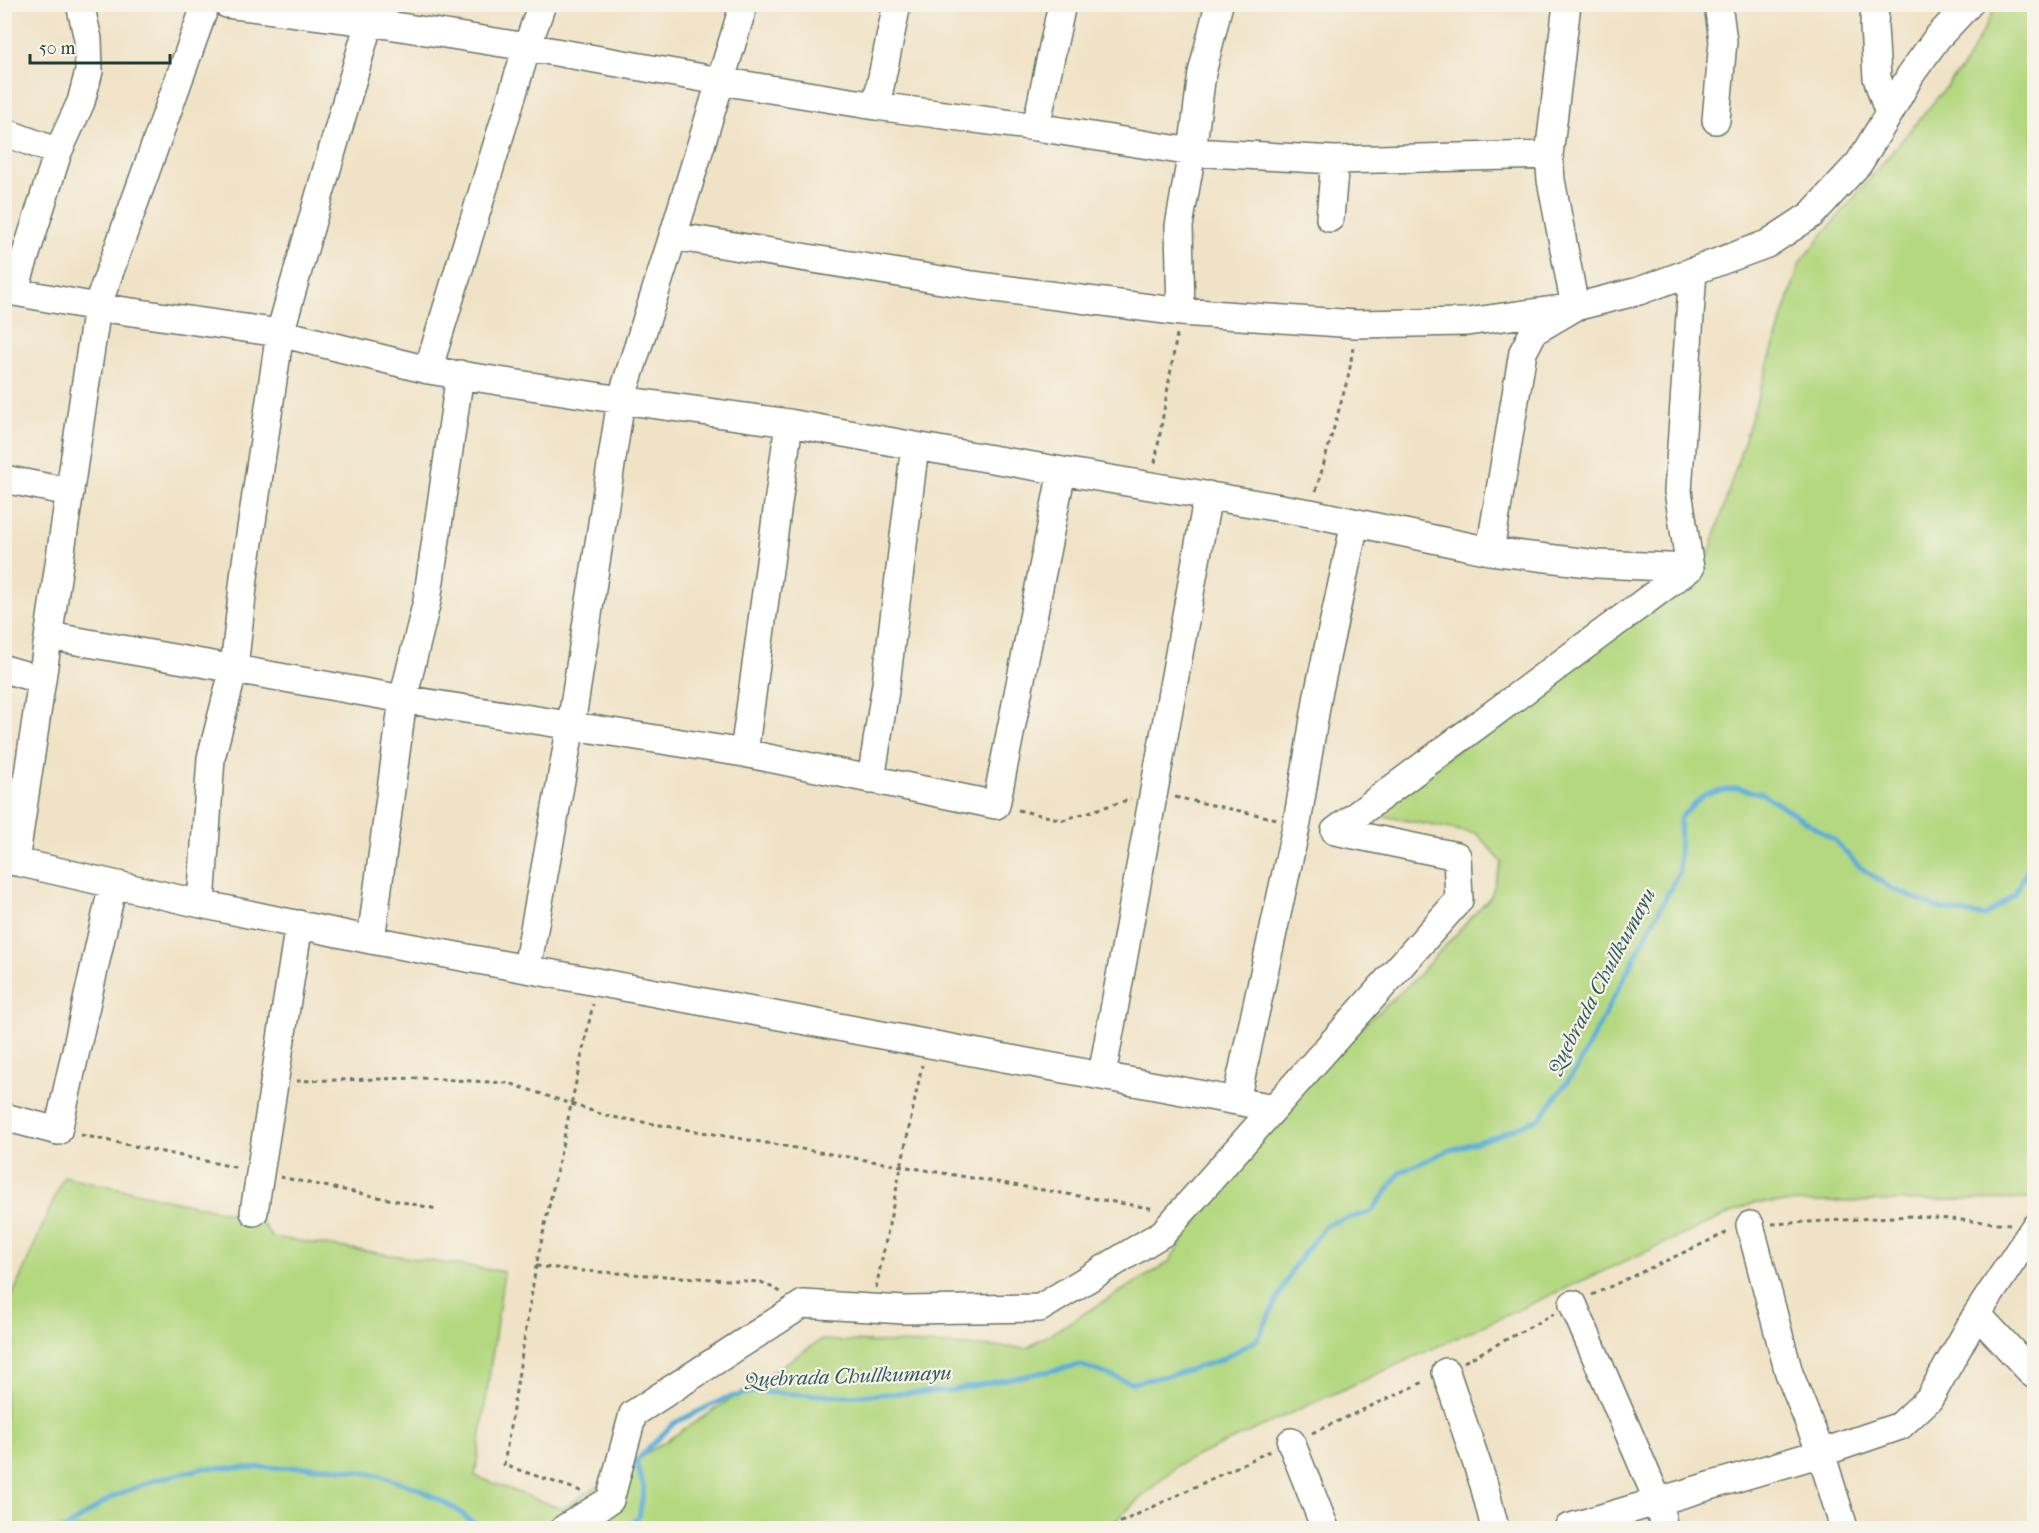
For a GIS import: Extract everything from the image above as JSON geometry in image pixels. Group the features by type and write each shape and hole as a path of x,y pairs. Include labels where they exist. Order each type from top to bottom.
{"street":[{"path":"80,4 88,39 90,71 81,102 58,152 9,291 97,307 280,333 428,370 789,423 1208,495 1310,513 1490,551 1597,564 1690,568"},
{"path":"206,4 97,307 49,636 10,861 371,939 1274,1107"},
{"path":"227,4 369,22 876,106 1036,127 1192,152 1335,160 1549,155"},
{"path":"428,370 542,4"},
{"path":"527,968 571,725 621,400 744,4"},
{"path":"876,106 897,4"},
{"path":"1036,127 1062,4"},
{"path":"1181,312 1179,226 1192,152 1202,73 1219,4"},
{"path":"1567,4 1549,155 1551,180 1575,307"},
{"path":"1716,120 1723,41 1718,4"},
{"path":"1875,4 1877,78 1889,114"},
{"path":"673,236 972,285 1181,312 1356,324 1467,322 1575,307 1639,291 1767,244 1811,215 1859,163 1911,74 1937,38 1969,4"},
{"path":"201,904 211,758 234,668 245,568 280,333 369,22"},
{"path":"4,132 58,152"},
{"path":"1330,218 1335,160"},
{"path":"1690,568 1678,491 1693,271"},
{"path":"1490,551 1523,352 1534,331 1575,307"},
{"path":"371,939 403,699 427,601 460,374"},
{"path":"744,753 789,423"},
{"path":"871,780 886,684 915,446"},
{"path":"49,636 403,699 744,753 996,805 1062,471"},
{"path":"4,479 70,492"},
{"path":"1102,1075 1208,495"},
{"path":"1236,1100 1297,823 1318,695 1354,523"},
{"path":"565,1528 610,1500 633,1414 803,1304 904,1310 1041,1308 1162,1233 1459,900 1457,856 1335,831 1690,568"},
{"path":"4,669 42,680"},
{"path":"4,1117 58,1131 113,884"},
{"path":"254,1212 299,924"},
{"path":"1750,1226 1789,1373 1821,1453 1844,1528"},
{"path":"1568,1528 1821,1453 1900,1426 1929,1399 1977,1314 2034,1228"},
{"path":"1573,1304 1658,1501 1664,1528"},
{"path":"1977,1314 2034,1374"},
{"path":"1446,1372 1484,1485 1495,1528"},
{"path":"1291,1442 1325,1528"}],"path":[{"path":"1152,486 1181,312"},
{"path":"1310,513 1348,374 1356,324"},
{"path":"996,805 1063,820 1154,792 1297,823"},
{"path":"598,982 536,1266 504,1465 610,1500"},
{"path":"872,1308 927,1043"},
{"path":"274,1082 420,1078 509,1083 607,1116 1180,1214"},
{"path":"536,1266 761,1282 803,1304"}],"green space":[{"path":"1997,5 2034,5 2034,1193 2029,1199 1753,1203 1179,1464 1107,1528 5,1528 5,1313 64,1176 260,1220 272,1237 504,1272 475,1476 562,1509 821,1340 1027,1348 1168,1263 1215,1193 1321,1063 1411,983 1491,896 1502,862 1477,834 1372,814 1706,564 1800,262 1963,67"}],"waterway":[{"name":"Quebrada Chullkumayu","path":"622,1528 639,1517 644,1488 636,1461 674,1423 726,1398 754,1392 844,1396 947,1391 1080,1365 1132,1383 1175,1374 1220,1360 1257,1340 1294,1266 1327,1224 1371,1212 1401,1172 1447,1151 1496,1136 1540,1118 1576,1070 1679,872 1680,818 1705,794 1737,788 1763,794 1833,839 1860,867 1889,887 1940,909 1985,916 2015,894 2034,856"},
{"name":"Quebrada Chullkumayu","path":"66,1528 112,1497 155,1480 204,1468 330,1467 378,1475 417,1488 456,1509 479,1528"}]}
